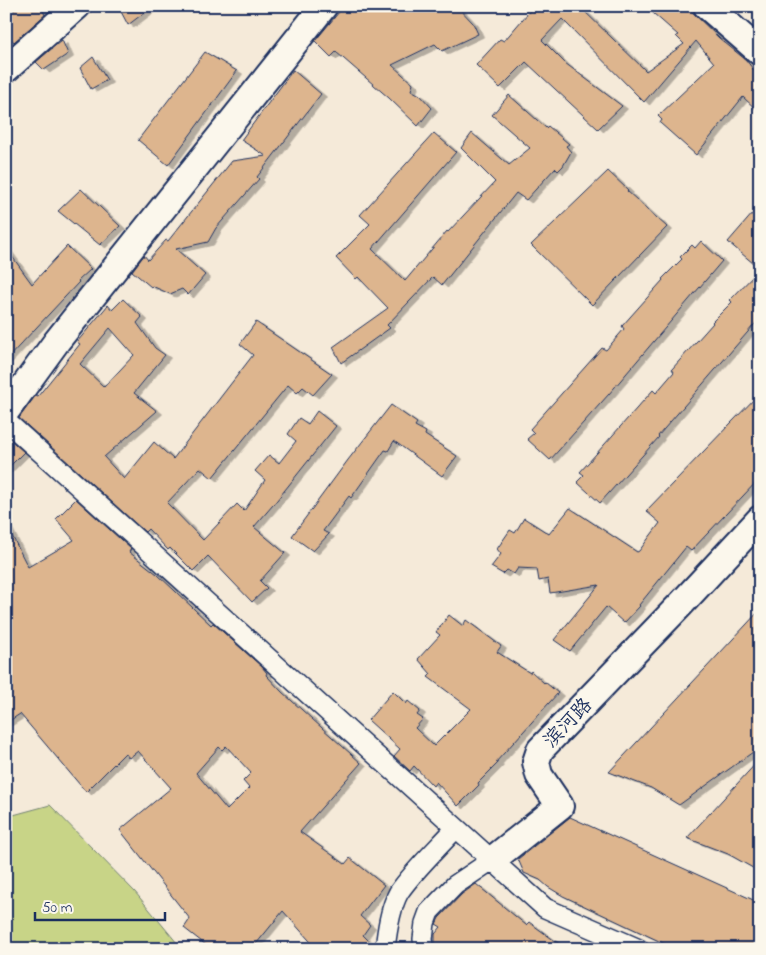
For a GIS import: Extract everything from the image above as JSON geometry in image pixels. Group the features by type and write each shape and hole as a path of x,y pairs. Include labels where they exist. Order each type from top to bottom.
{"street":[{"path":"6,69 77,6"},
{"path":"6,411 57,342 324,6"},
{"path":"707,6 760,52"},
{"path":"6,421 545,908 640,949"},
{"name":"滨河路","path":"424,949 425,923 429,912 455,885 492,860 560,806 539,775 536,762 540,750 682,604 760,520"},
{"path":"385,949 391,913 399,894 417,870 456,828"}],"green space":[{"path":"50,805 135,892 182,949 6,949 6,817"}],"building":[{"path":"19,6 41,6 45,15 14,42 6,33 6,16"},
{"path":"118,6 153,6 128,25"},
{"path":"344,6 457,6 473,23 478,34 442,51 435,44 392,65 413,84 411,90 420,95 432,108 418,126 336,52 331,57 315,41"},
{"path":"534,6 579,6 646,71 684,44 676,36 678,35 645,6 686,6 719,38 746,60 760,78 760,113 743,97 696,155 660,123 662,120 658,116 714,63 696,41 644,102 562,19 542,40 565,63 622,106 598,129 526,62 500,88 476,65 500,39 504,41"},
{"path":"62,40 68,54 44,70 36,62"},
{"path":"205,52 237,71 168,165 138,140"},
{"path":"93,57 107,80 91,89 80,68"},
{"path":"293,70 321,94 257,177 259,179 216,228 208,242 176,249 205,275 188,295 182,289 170,294 151,287 132,271 144,255 148,260 166,240 168,241 232,161 266,156 241,140"},
{"path":"509,95 546,128 548,126 569,144 566,146 571,152 563,166 558,171 555,168 526,200 516,193 442,285 433,277 387,325 390,328 341,363 333,347 388,308 358,277 356,279 336,258 370,224 360,215 434,133 456,152 372,249 405,281 447,231 495,182 461,148 472,133 509,165 530,148 492,115"},
{"path":"608,171 667,227 592,305 531,245"},
{"path":"81,189 120,226 100,245 58,211"},
{"path":"760,205 760,269 728,242"},
{"path":"701,241 722,261 550,460 527,439 534,433 530,429 602,348 606,350 624,329 622,326 662,279 682,259 680,257 692,245 695,248"},
{"path":"67,246 91,269 6,360 6,248 32,284"},
{"path":"760,269 760,318 600,503 577,482 584,475 580,472 653,390 656,393 674,372 672,369 712,322 732,302 730,300"},
{"path":"123,299 142,317 137,323 155,348 165,355 134,393 157,411 104,457 124,479 154,442 173,459 253,355 240,344 256,322 332,374 313,395 303,387 297,393 288,385 212,478 200,468 167,503 203,540 237,504 244,511 265,480 255,471 269,455 279,463 296,441 288,434 299,418 308,424 317,411 336,426 254,527 285,553 260,581 267,588 252,602 208,556 193,571 170,548 168,550 148,529 145,532 19,418 36,395 38,396 80,344 77,342 108,305 112,310","holes":["110,328 134,355 104,387 80,364"]},
{"path":"760,393 760,478 691,551 686,547 640,606 624,623 606,607 570,651 554,640 599,585 550,593 548,579 539,581 537,569 518,568 514,574 507,570 503,574 491,567 501,554 497,549 510,530 515,533 524,518 549,534 570,508 637,552 639,551 660,523 646,511"},
{"path":"391,405 417,423 415,426 426,432 425,435 457,456 442,476 394,441 388,451 385,450 351,498 349,496 323,531 329,534 313,551 292,536"},
{"path":"6,436 24,452 6,470"},
{"path":"76,499 131,549 129,552 157,574 211,625 213,623 262,667 267,673 266,675 282,692 361,763 300,832 345,864 350,858 384,885 360,916 370,925 363,935 374,946 374,949 317,949 283,911 252,949 211,949 184,928 190,919 120,830 171,788 138,751 129,758 125,753 86,792 20,714 6,723 6,524 28,567 74,540 56,519","holes":["226,746 251,773 243,781 249,788 227,810 196,773 219,747 222,750"]},
{"path":"760,610 760,747 679,805 651,788 609,772"},
{"path":"449,615 463,626 466,620 501,646 497,652 530,673 531,671 558,693 496,762 498,763 478,783 479,785 458,806 436,782 433,786 414,766 410,771 394,756 400,749 368,720 393,691 406,704 408,701 420,711 417,715 423,719 415,728 434,746 471,709 428,677 431,674 418,659 440,635 436,632"},
{"path":"760,759 760,872 728,854 687,838"},
{"path":"570,817 760,903 760,949 676,949 563,896 540,880 524,873 518,859"},
{"path":"476,884 526,925 529,922 566,949 440,949 435,946 435,934 441,927 436,924 439,918 462,894"}]}
